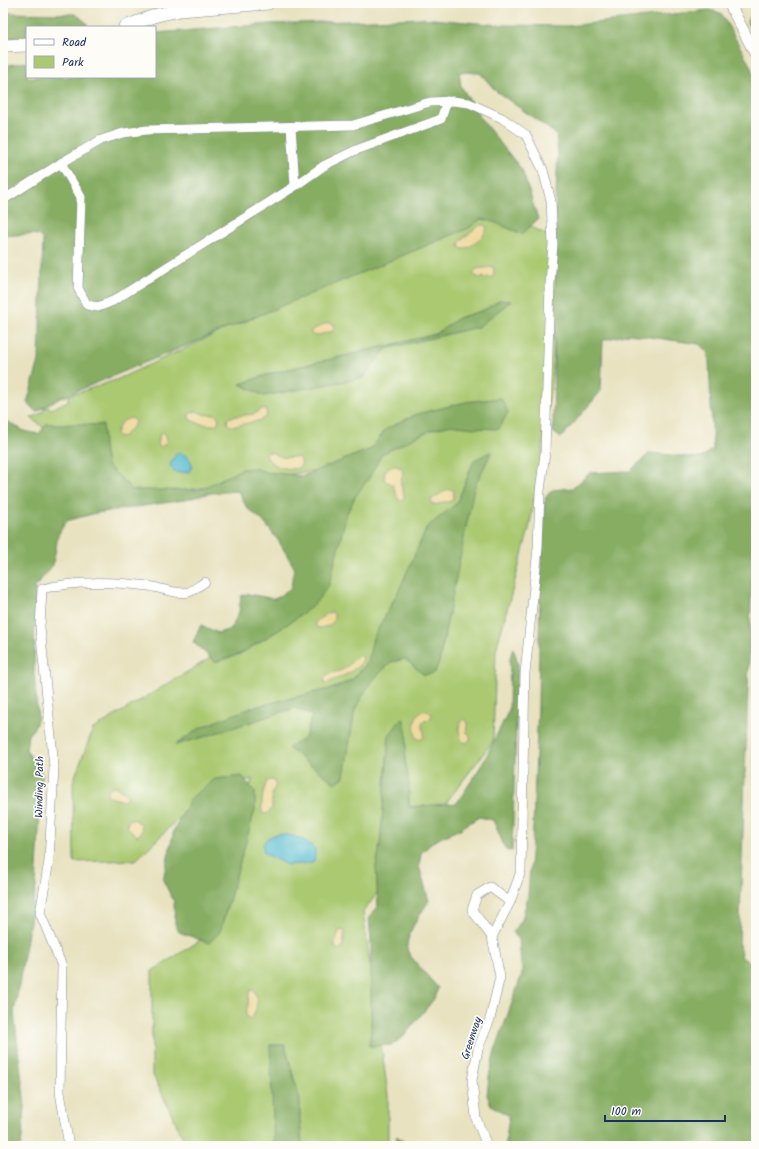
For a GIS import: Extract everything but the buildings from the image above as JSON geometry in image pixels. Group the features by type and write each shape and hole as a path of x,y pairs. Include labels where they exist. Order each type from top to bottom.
{"highway":[{"path":"128,26 180,10 268,3"},
{"path":"3,46 26,45"}],"main road":[{"path":"729,3 756,55"}],"street":[{"path":"61,163 81,197 78,288 87,305 98,306 113,301 295,186 325,165 356,150 441,119 448,101"},
{"path":"3,200 61,163 101,140 123,133 147,130 354,125 430,102 448,101 469,103 502,118 526,135 543,170 551,201 553,244 550,284 545,453 540,491 538,548 525,673 521,871 510,902 492,937"},
{"path":"291,127 295,186"},
{"name":"Winding Path","path":"70,1146 60,1092 62,966 40,912 48,861 54,767 40,627 42,589 60,585 107,582 188,592 205,582"},
{"name":"Greenway","path":"487,1146 476,1118 472,1080 478,1049 490,1019 500,977 492,937 472,910 478,895 490,887 510,902"}],"green space":[{"path":"709,10 721,13 750,65 756,81 756,462 739,945 742,958 756,964 756,1146 505,1146 509,1116 491,1105 487,1095 489,1076 495,1051 522,974 519,940 513,932 522,920 528,896 533,828 538,705 540,591 544,508 546,497 552,490 573,488 590,473 630,471 650,453 701,458 713,449 709,361 707,352 699,344 629,334 603,340 601,391 561,438 553,432 556,259 555,214 558,153 556,134 496,91 480,73 459,72 461,86 481,119 522,170 538,219 522,234 491,221 481,219 469,228 60,398 36,412 27,403 39,361 43,240 38,235 28,234 3,236 3,66 26,62 26,78 156,78 156,33 270,24 422,18 500,25 568,26"},
{"path":"3,13 76,14 88,24 84,26 26,26 26,37 3,40"},
{"path":"751,14 756,14 756,38 747,21"},
{"path":"497,208 558,241 564,290 554,333 553,367 542,453 529,529 496,650 493,741 363,912 388,1095 388,1146 187,1146 152,1073 152,971 207,936 252,779 211,787 136,860 74,862 73,782 93,729 316,594 345,466 135,498 31,418 43,412 44,408 49,407 51,409 68,401 68,396 116,380 218,333 225,328 240,324"},
{"path":"500,300 511,301 478,327 386,349 363,378 264,396 240,384 272,373 436,334 458,318 484,310"},
{"path":"501,398 508,412 499,429 451,425 431,430 382,454 369,478 355,497 347,513 329,585 313,606 279,630 240,654 215,662 193,642 201,625 218,633 231,629 239,612 241,596 248,594 275,599 291,588 294,567 278,540 263,521 247,508 238,491 211,493 184,500 96,513 66,521 58,535 53,565 35,587 34,674 38,718 34,728 28,735 26,750 42,774 36,887 14,1013 25,1107 21,1146 3,1146 3,419 24,431 39,434 47,423 57,425 103,425 107,465 133,490 199,490 242,469 254,468 266,472 302,476 371,449 386,429 417,414 466,402"},
{"path":"492,451 474,488 439,663 434,673 424,675 405,659 391,662 370,683 355,709 344,777 335,783 288,748 305,738 312,715 295,708 175,745 200,728 250,708 337,687 353,679 368,662 373,638 399,590 427,527 457,503 474,460"},
{"path":"513,648 518,663 512,851 506,850 493,820 479,817 460,829 434,841 421,853 419,866 429,901 410,932 407,946 410,955 438,988 434,999 403,1037 391,1045 369,1046 371,1030 371,941 369,917 378,907 376,866 380,845 389,735 403,717 407,735 405,760 409,782 409,807 457,803 483,763 509,710 510,658"},
{"path":"242,776 255,792 255,810 220,932 209,943 179,932 175,924 174,902 163,880 174,830 191,798 215,779"},
{"path":"270,1045 285,1045 300,1100 302,1146 274,1146"},
{"path":"397,1136 409,1146 395,1146"}],"sand":[{"path":"480,225 487,227 484,235 474,244 462,249 459,244 462,239"},
{"path":"494,268 494,275 492,277 479,278 473,274 476,269"},
{"path":"329,322 335,325 333,331 315,336 311,334 310,332 314,329"},
{"path":"262,409 265,409 267,413 266,417 261,420 235,426 230,426 228,424 227,420 230,417 254,414"},
{"path":"196,411 205,415 214,414 219,418 218,422 216,425 194,422 189,418 189,414"},
{"path":"132,418 135,421 134,425 122,437 119,437 116,434 120,425 124,421"},
{"path":"160,433 164,433 167,441 162,447 158,446"},
{"path":"268,452 281,457 299,457 302,463 300,467 289,469 275,465 266,455"},
{"path":"389,467 400,467 403,472 401,484 404,498 402,500 398,499 393,485 384,480 385,471"},
{"path":"451,489 454,491 453,500 435,505 432,504 431,500 446,490"},
{"path":"332,612 334,614 334,618 330,625 318,628 316,626 315,623 318,620"},
{"path":"359,655 363,657 362,661 355,669 330,682 324,682 328,674 344,669"},
{"path":"426,710 432,715 430,719 423,721 422,726 424,735 421,740 416,738 415,721 416,717 421,711"},
{"path":"463,719 468,723 466,732 470,737 470,740 466,743 462,741 459,732 459,727"},
{"path":"274,780 276,784 272,794 272,808 268,813 264,814 262,812 262,804 264,789 267,781"},
{"path":"114,786 128,796 124,801 109,797 107,795 108,789"},
{"path":"134,819 140,823 142,830 137,836 127,827 128,821"},
{"path":"339,931 345,931 343,947 338,950 334,945"},
{"path":"253,990 257,996 257,1005 254,1014 250,1019 246,1016 246,1013 249,993"}],"water":[{"path":"181,453 188,457 193,465 189,472 177,473 172,469 170,464 176,454"},
{"path":"280,834 299,838 315,849 313,863 287,865 265,854 263,849 264,842 272,836"}]}
